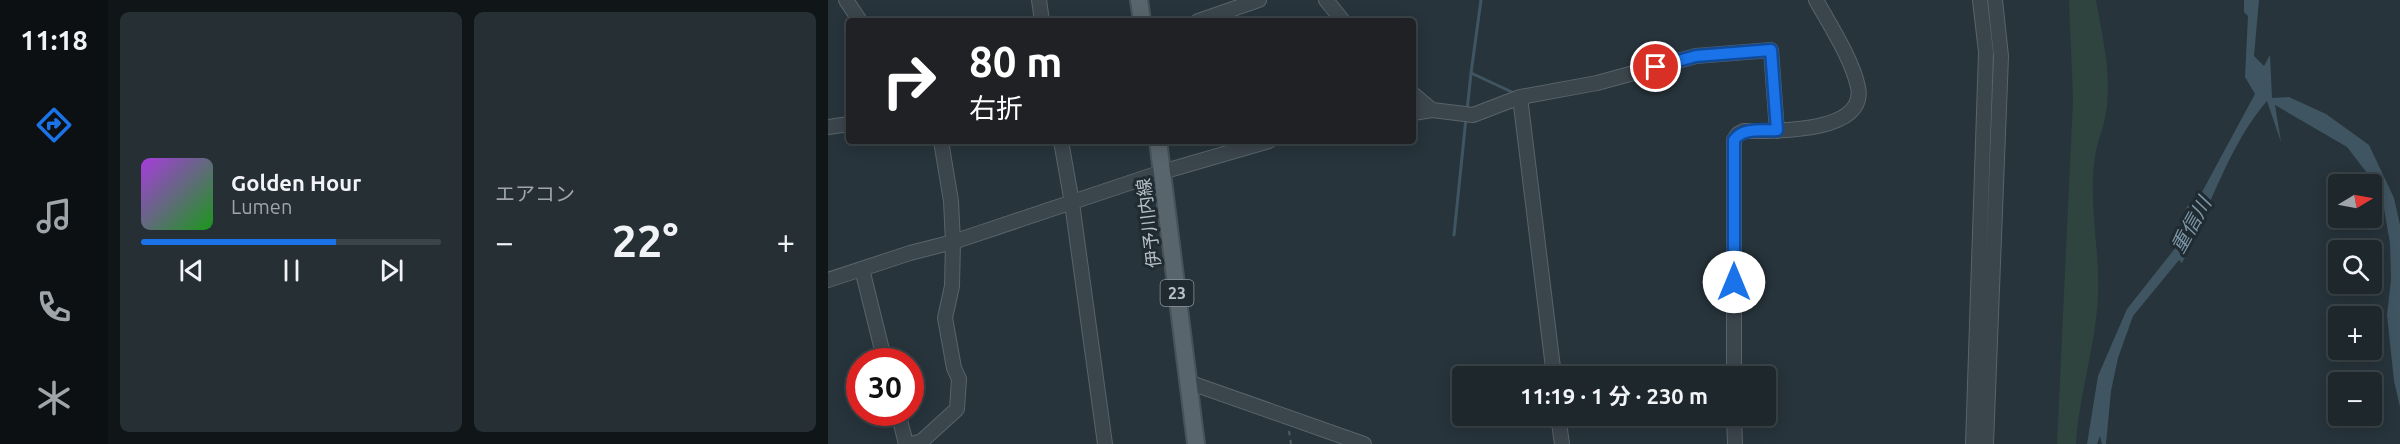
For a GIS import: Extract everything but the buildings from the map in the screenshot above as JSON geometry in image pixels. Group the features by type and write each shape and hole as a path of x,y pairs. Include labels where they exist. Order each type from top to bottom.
{"main road":[{"path":"1139,0 1142,18"},
{"name":"伊予川内線","path":"1158,144 1196,444"}],"street":[{"path":"846,0 858,18"},
{"path":"1039,0 1042,18"},
{"path":"1207,18 1259,0"},
{"path":"1326,0 1341,18"},
{"path":"1734,366 1734,140 1744,131 1777,130 1836,122 1849,116 1858,98 1858,88 1852,71 1816,0"},
{"path":"1973,444 1986,52 1980,0"},
{"path":"1986,444 2001,56 1995,0"},
{"path":"1416,113 1432,110 1473,115 1520,97 1597,83 1696,56 1771,50 1777,130"},
{"path":"1416,97 1432,110"},
{"path":"1520,97 1553,366"},
{"path":"828,127 846,124"},
{"path":"912,444 922,441 957,410 959,379 954,368 945,318 952,286 953,242 951,201 942,144"},
{"path":"1062,144 1072,203 1105,444"},
{"path":"828,280 953,242 1162,172 1259,144"},
{"path":"862,269 882,348"},
{"path":"1188,382 1364,444"},
{"path":"902,426 906,444"},
{"path":"1559,426 1562,444"},
{"path":"1734,426 1735,444"}],"green space":[{"path":"2069,0 2096,0 2106,56 2108,98 2093,174 2098,278 2097,314 2080,407 2076,444 2057,444 2073,99"}],"water":[{"name":"重信川","path":"2244,0 2259,0 2254,56 2264,66 2270,55 2272,98 2289,97 2326,114 2369,145 2394,198 2400,225 2400,407 2394,381 2387,315 2391,280 2390,243 2382,204 2382,174 2368,174 2347,147 2275,105 2281,142 2267,101 2241,137 2182,263 2179,260 2133,316 2118,358 2111,391 2106,444 2102,444 2100,436 2097,444 2087,444 2098,376 2127,309 2180,242 2188,224 2186,208 2202,192 2255,94 2245,77 2248,16 2244,12"}],"waterway":[{"path":"1481,0 1471,73 1514,95"},
{"path":"1467,111 1471,73"},
{"path":"1454,235 1466,118"}],"route":[{"path":"1656,67 1696,56 1771,50 1777,130 1744,131 1734,140 1734,282"}]}
